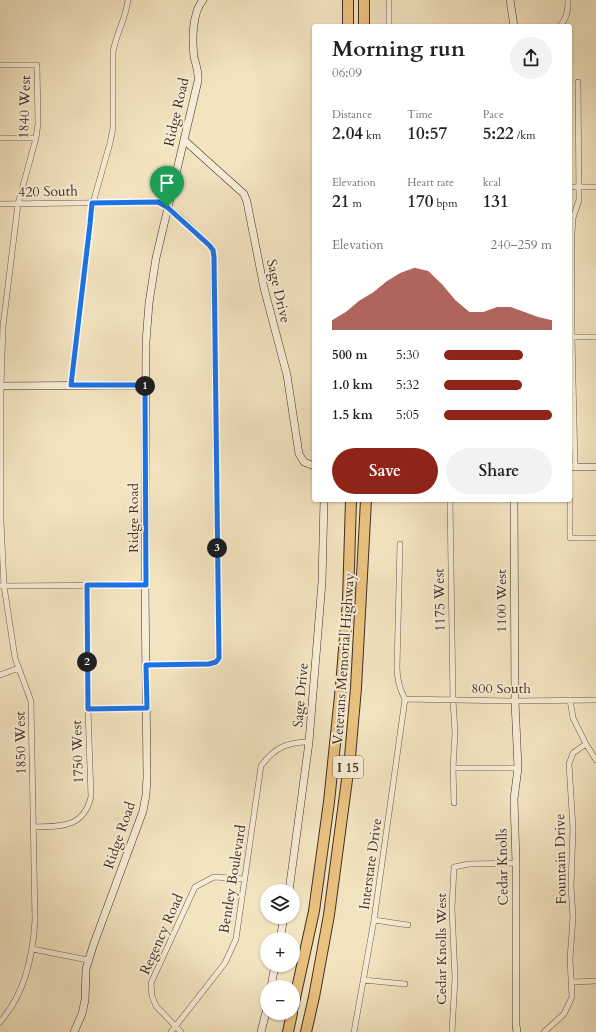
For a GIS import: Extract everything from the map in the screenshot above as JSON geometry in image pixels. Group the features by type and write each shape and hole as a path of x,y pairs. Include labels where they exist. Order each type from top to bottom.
{"highway":[{"path":"348,0 348,24"},
{"path":"364,0 364,24"},
{"name":"Veterans Memorial Highway","path":"299,980 314,911 341,686 347,608 351,502"},
{"name":"Veterans Memorial Highway","path":"306,1032 314,997 332,892 350,749 357,674 366,502"},
{"path":"310,1032 315,1006 314,997"},
{"path":"288,1032 291,1020"}],"street":[{"path":"71,385 92,203 113,128 113,52 115,40 125,15 128,0"},
{"name":"Ridge Road","path":"74,1032 84,1007 85,981 88,960 143,811 146,795 146,342 149,303 156,258 198,81 194,52 194,20 196,11 203,0"},
{"path":"389,0 389,24"},
{"path":"510,0 514,24"},
{"path":"562,24 568,13 568,0"},
{"name":"1840 West","path":"0,64 37,64 38,124 36,138 18,204 2,326 0,386"},
{"path":"572,233 573,218 579,200 578,82"},
{"path":"0,138 36,138"},
{"name":"Sage Drive","path":"184,140 244,194 247,202 264,288 287,376 298,454 304,462 312,465"},
{"path":"572,188 596,187"},
{"name":"420 South","path":"0,204 158,202 167,207"},
{"path":"146,665 209,664 216,662 219,658 214,257 213,250 209,245 167,207"},
{"path":"572,337 596,337"},
{"path":"0,386 145,385"},
{"name":"1850 West","path":"0,386 2,586 15,658 31,701 35,920 28,969 22,985 6,1015 0,1022"},
{"path":"572,467 596,467"},
{"name":"Sage Drive","path":"290,884 309,742 322,582 324,502"},
{"name":"1175 West","path":"450,502 453,700"},
{"name":"1100 West","path":"514,502 515,701"},
{"path":"570,502 570,538 596,538"},
{"path":"400,544 396,667 397,681 400,691 405,699"},
{"name":"1750 West","path":"33,827 69,825 84,815 89,807 91,797 88,709 87,585"},
{"path":"2,586 146,585"},
{"path":"0,675 19,668"},
{"name":"800 South","path":"405,699 515,701 596,700"},
{"name":"Interstate Drive","path":"354,1032 374,920 405,699"},
{"path":"453,700 455,733 453,768 454,803"},
{"path":"570,700 573,718 596,760"},
{"name":"Cedar Knolls","path":"515,701 518,768 514,799 517,1032"},
{"path":"88,709 147,708"},
{"name":"Bentley Boulevard","path":"171,1032 225,963 236,939 261,766 270,754 284,746 309,742"},
{"name":"Fountain Drive","path":"544,1032 564,1014 572,997 570,959 573,917 571,886 573,829 569,764 573,754 586,744"},
{"path":"453,768 518,768"},
{"name":"Cedar Knolls West","path":"452,1032 455,978 452,908 454,867 469,864 516,863"},
{"name":"Regency Road","path":"181,1032 156,1006 152,996 151,983 194,887 214,878 245,879"},
{"path":"374,920 408,925"},
{"path":"32,949 88,960"},
{"path":"363,980 405,984"},
{"path":"572,982 596,982"},
{"path":"261,1032 264,1020"}],"route":[{"path":"158,202 167,207 209,245 213,250 214,257 219,658 216,662 209,664 146,665 147,708 88,709 87,585 146,585 145,385 71,385 92,203 158,202"}]}
